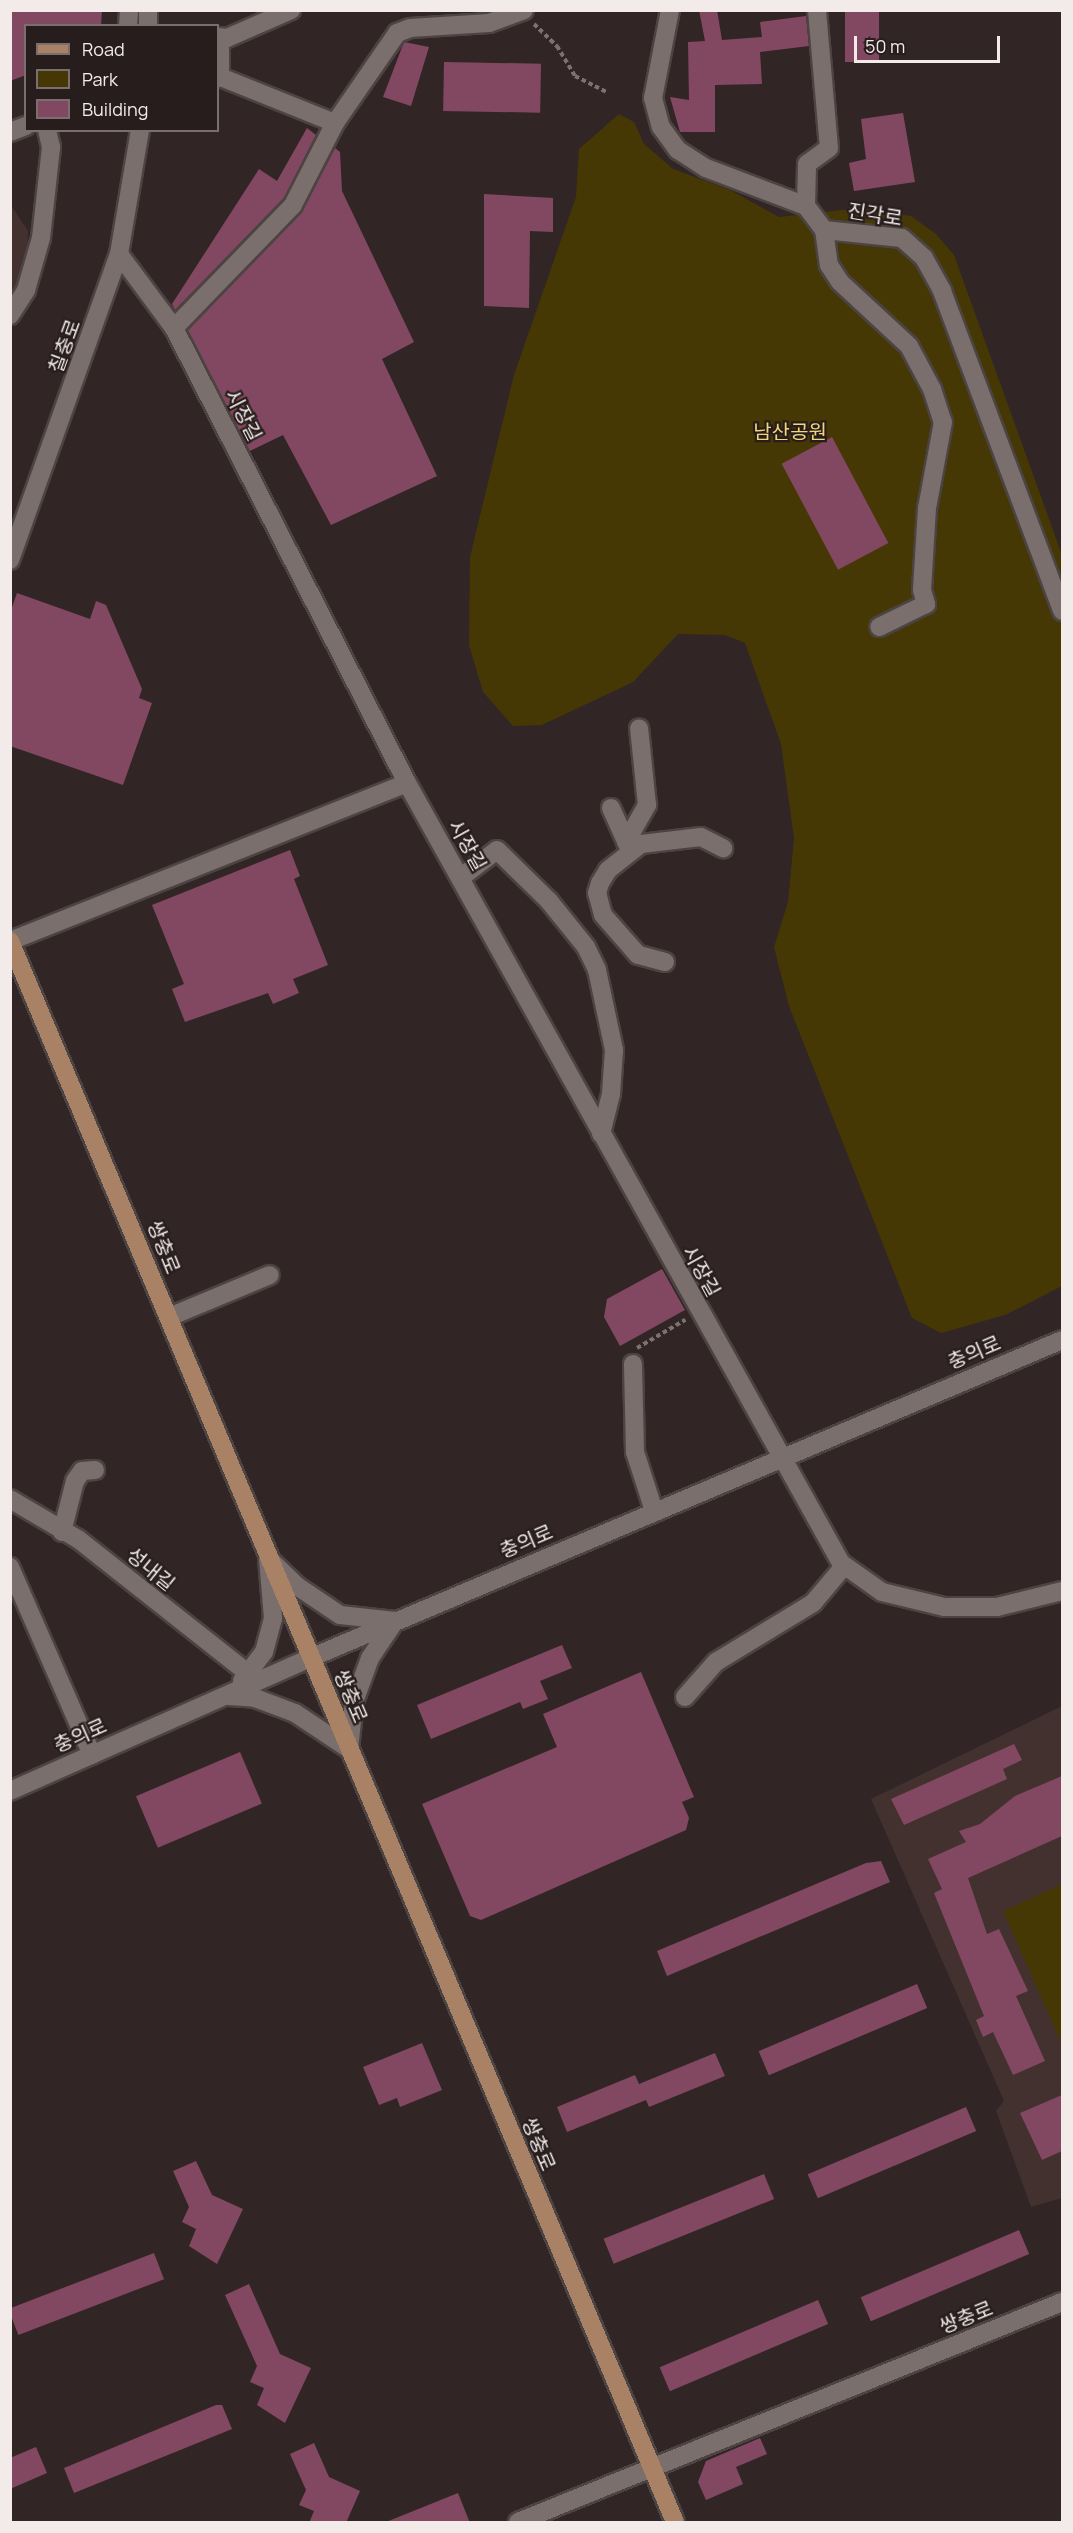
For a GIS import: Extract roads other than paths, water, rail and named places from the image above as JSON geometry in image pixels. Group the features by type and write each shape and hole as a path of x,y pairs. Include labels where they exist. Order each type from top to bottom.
{"main road":[{"name":"쌍충로","path":"10,941 675,2523"}],"street":[{"path":"219,66 221,44 291,10"},
{"path":"670,10 653,98 667,139 706,168 806,206 807,164 829,148 817,10"},
{"path":"174,328 293,204 335,123 397,33 410,28 489,23 523,11"},
{"path":"219,77 335,123"},
{"path":"10,315 27,290 41,238 51,147 47,132"},
{"name":"칠충로","path":"10,560 119,254 136,134"},
{"name":"진각로","path":"806,206 824,230 902,238 924,258 946,301 1062,611"},
{"path":"824,230 829,265 840,282 909,346 932,389 943,422 927,508 922,590 926,604 879,627"},
{"name":"시장길","path":"119,254 174,328 407,783 779,1458 844,1566"},
{"path":"639,728 647,805 628,847 600,883 597,893 603,915 638,955 665,962"},
{"path":"10,941 407,783"},
{"path":"611,808 628,847"},
{"path":"628,847 692,837 723,848"},
{"path":"460,878 497,850 578,937 597,970 614,1050 611,1094 601,1134"},
{"path":"578,937 603,915"},
{"path":"169,1317 270,1275"},
{"name":"충의로","path":"10,1791 224,1696 254,1678 310,1658 1062,1340"},
{"path":"633,1364 635,1452 654,1511"},
{"path":"62,1532 75,1481 82,1471 95,1470"},
{"name":"성내길","path":"10,1499 62,1532 78,1539 254,1678"},
{"path":"224,1696 255,1698 295,1713 349,1749 354,1702 370,1658 395,1621 340,1615 297,1586 267,1557"},
{"path":"254,1678 273,1618 267,1557"},
{"path":"685,1696 716,1662 813,1603 844,1566 882,1593 944,1607 997,1607 1062,1591"},
{"path":"10,1567 92,1755"},
{"name":"쌍충로","path":"518,2523 1062,2302"}],"park label":[{"name":"남산공원","path":"790,431"}]}
